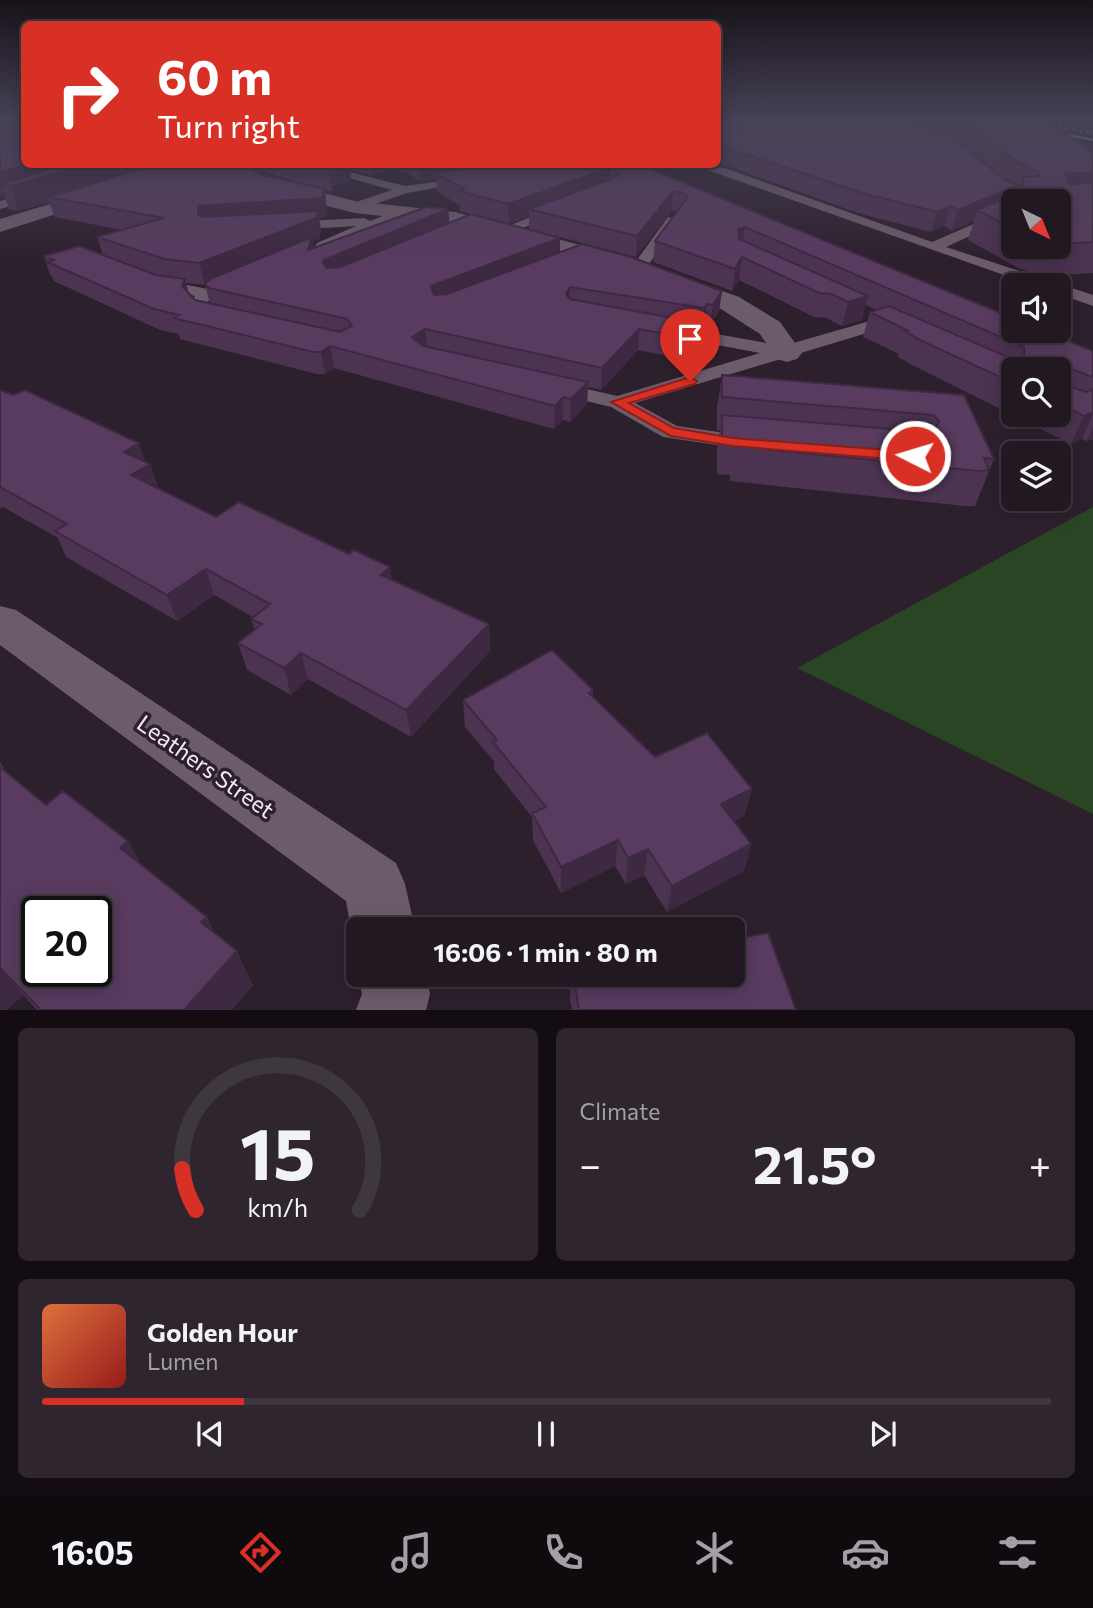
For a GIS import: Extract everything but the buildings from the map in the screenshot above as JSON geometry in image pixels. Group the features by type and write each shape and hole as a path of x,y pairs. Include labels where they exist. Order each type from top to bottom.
{"street":[{"path":"0,226 103,195 224,170 355,207 396,208 473,223 639,268 730,303 770,328 787,353"},
{"name":"Leathers Street","path":"0,622 374,884 381,917"},
{"path":"391,1010 396,994 395,987"}],"lane":[{"path":"713,168 1011,273"},
{"path":"346,174 396,208"},
{"path":"307,252 396,208 483,178"},
{"path":"1,205 54,188"},
{"path":"79,188 103,195"},
{"path":"504,232 574,204"},
{"path":"276,227 396,208"},
{"path":"933,247 1001,211"},
{"path":"639,268 676,216"},
{"path":"448,234 473,223"},
{"path":"559,263 585,253"},
{"path":"145,280 169,289 213,291 197,304 206,314 244,323"},
{"path":"1071,293 1093,301"},
{"path":"618,402 890,325 860,311"},
{"path":"642,325 787,353"},
{"path":"541,385 618,402 671,432 772,445"}],"green space":[{"path":"1093,507 1093,814 797,668"}],"route":[{"path":"690,381 618,402 671,432 733,442 915,456"}]}
